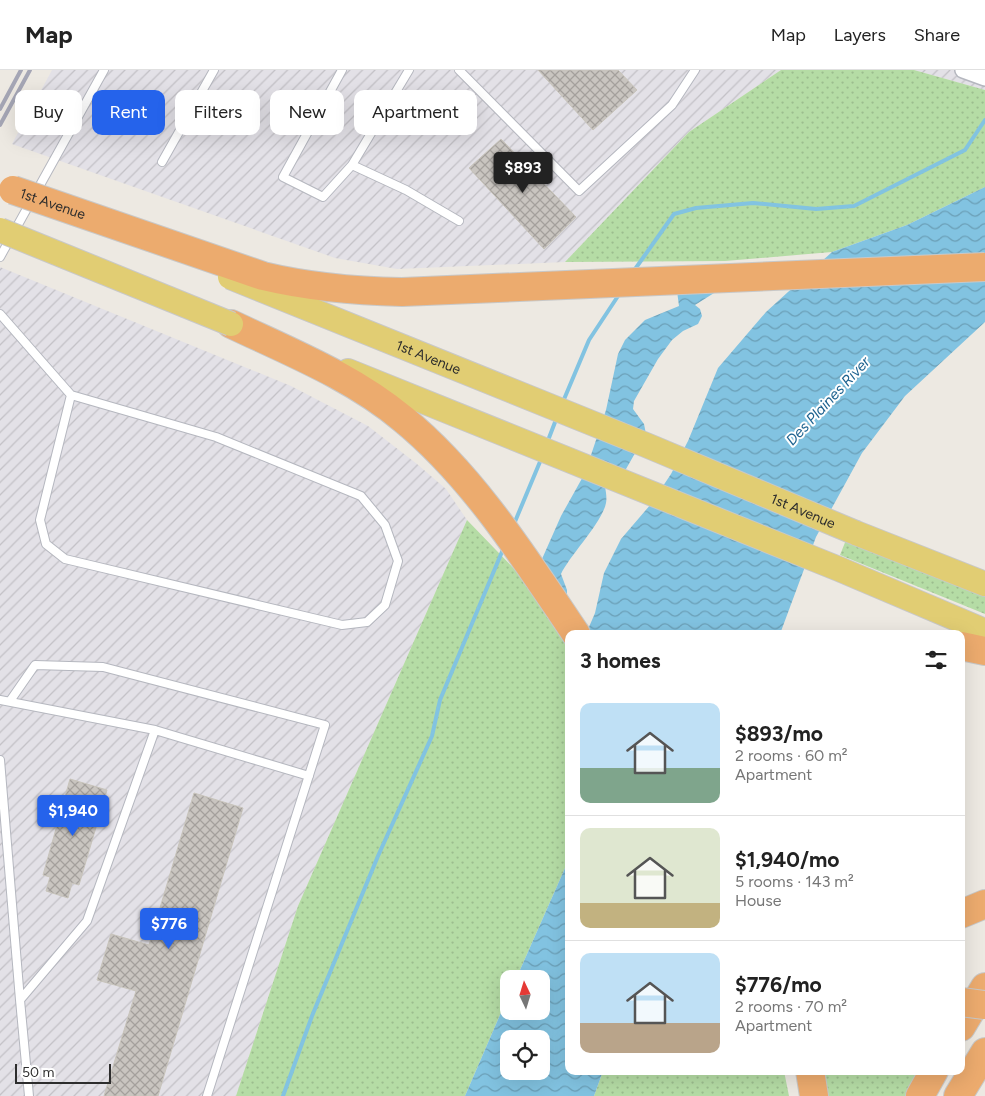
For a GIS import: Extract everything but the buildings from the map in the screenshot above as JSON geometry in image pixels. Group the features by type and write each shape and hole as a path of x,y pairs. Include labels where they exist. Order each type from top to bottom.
{"highway":[{"path":"6,187 262,276 293,283 347,290 402,292 985,267"},
{"path":"232,324 321,367 362,390 403,418 435,448 464,480 528,562 573,630"},
{"path":"965,647 985,651"},
{"path":"965,912 985,904"},
{"path":"965,1020 985,987"},
{"path":"965,1003 985,1006"},
{"path":"958,1096 985,1052"},
{"path":"811,1075 814,1096"},
{"path":"920,1096 932,1075"}],"main road":[{"name":"1st Avenue","path":"6,187 985,584"},
{"path":"0,230 839,568 985,631"}],"street":[{"path":"963,70 985,78"}],"lane":[{"path":"0,257 104,70"},
{"path":"162,162 214,70"},
{"path":"342,70 283,177 322,197 352,165 409,70"},
{"path":"459,70 579,191 672,104 695,70"},
{"path":"352,165 406,190 460,222"},
{"path":"0,314 71,395 216,437 361,496 385,525 398,561 385,605 367,622 342,625 65,560 46,544 40,520 71,395"},
{"path":"10,701 35,665 103,667 325,725 206,1096"},
{"path":"0,700 155,730 309,776"},
{"path":"20,1000 87,921 155,730"},
{"path":"0,760 29,1096"}],"shaded area":[{"path":"52,70 781,70 689,132 565,262 397,269 335,258 12,144 17,135 82,135 82,90 41,90"},
{"path":"914,70 985,70 985,90"},
{"path":"0,267 291,386 368,426 446,489 467,520 298,906 236,1096 0,1096"}],"green space":[{"path":"781,70 914,70 985,90 985,187 907,225 832,252 725,261 565,262 689,132"},
{"path":"467,520 521,576 565,637 565,868 520,970 500,970 500,1015 465,1096 236,1096 298,906"},
{"path":"846,540 985,596 985,614 840,555"},
{"path":"602,1075 785,1075 789,1096 594,1096"},
{"path":"822,1075 918,1075 905,1096 825,1096"}],"water":[{"name":"Des Plaines River","path":"985,187 985,322 905,396 862,453 816,537 781,630 588,630 595,613 604,573 621,539 651,504 671,474 688,441 718,368 766,312 832,252 907,225"},
{"path":"722,288 695,305 700,309 702,316 698,324 683,331 672,340 658,359 634,401 633,409 644,424 646,434 626,469 605,487 606,501 599,520 561,574 567,590 567,601 538,568 561,516 585,473 606,410 618,354 625,340 645,320 679,306 677,291"},
{"path":"565,868 565,1075 602,1075 594,1096 465,1096 500,1015 500,1020 550,1020 550,970 520,970"}],"waterway":[{"path":"633,272 674,214 696,208 753,203 816,209 854,206 965,150 985,120"},
{"path":"562,404 589,340 620,293"},
{"path":"547,443 557,417"},
{"path":"514,524 542,457"},
{"path":"283,1096 312,1016 378,856 432,736 440,700 504,547"}],"railway":[{"path":"0,109 21,70"},
{"path":"0,125 30,70"}]}
